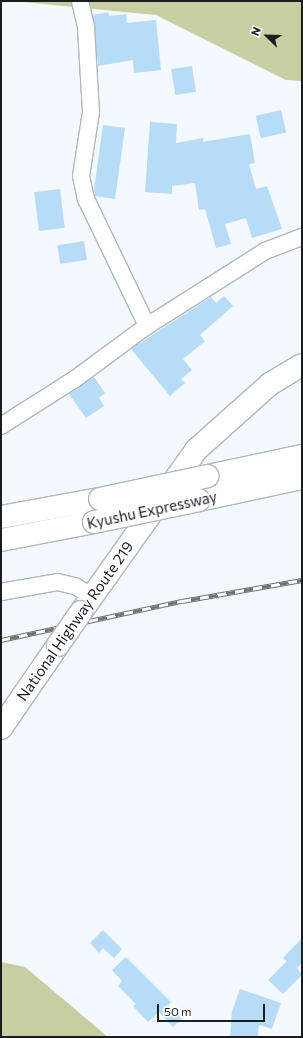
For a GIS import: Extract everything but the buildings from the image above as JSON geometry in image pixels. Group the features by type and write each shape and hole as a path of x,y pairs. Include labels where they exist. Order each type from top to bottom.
{"highway":[{"name":"National Highway Route 219","path":"1,728 86,604 196,450 270,384 302,365"},
{"name":"Kyushu Expressway","path":"1,517 302,456"},
{"name":"Kyushu Expressway","path":"1,540 302,478"}],"street":[{"path":"80,1 86,28 91,112 81,176 86,199 147,326"},
{"path":"1,426 75,379 147,326 265,251 302,237"},
{"path":"1,592 57,582 76,586 86,604"}],"green space":[{"path":"12,1 301,1 302,81 286,80 156,15"},
{"path":"1,962 25,967 108,1037 1,1037"}],"railway":[{"path":"1,640 182,601 302,580"}]}
